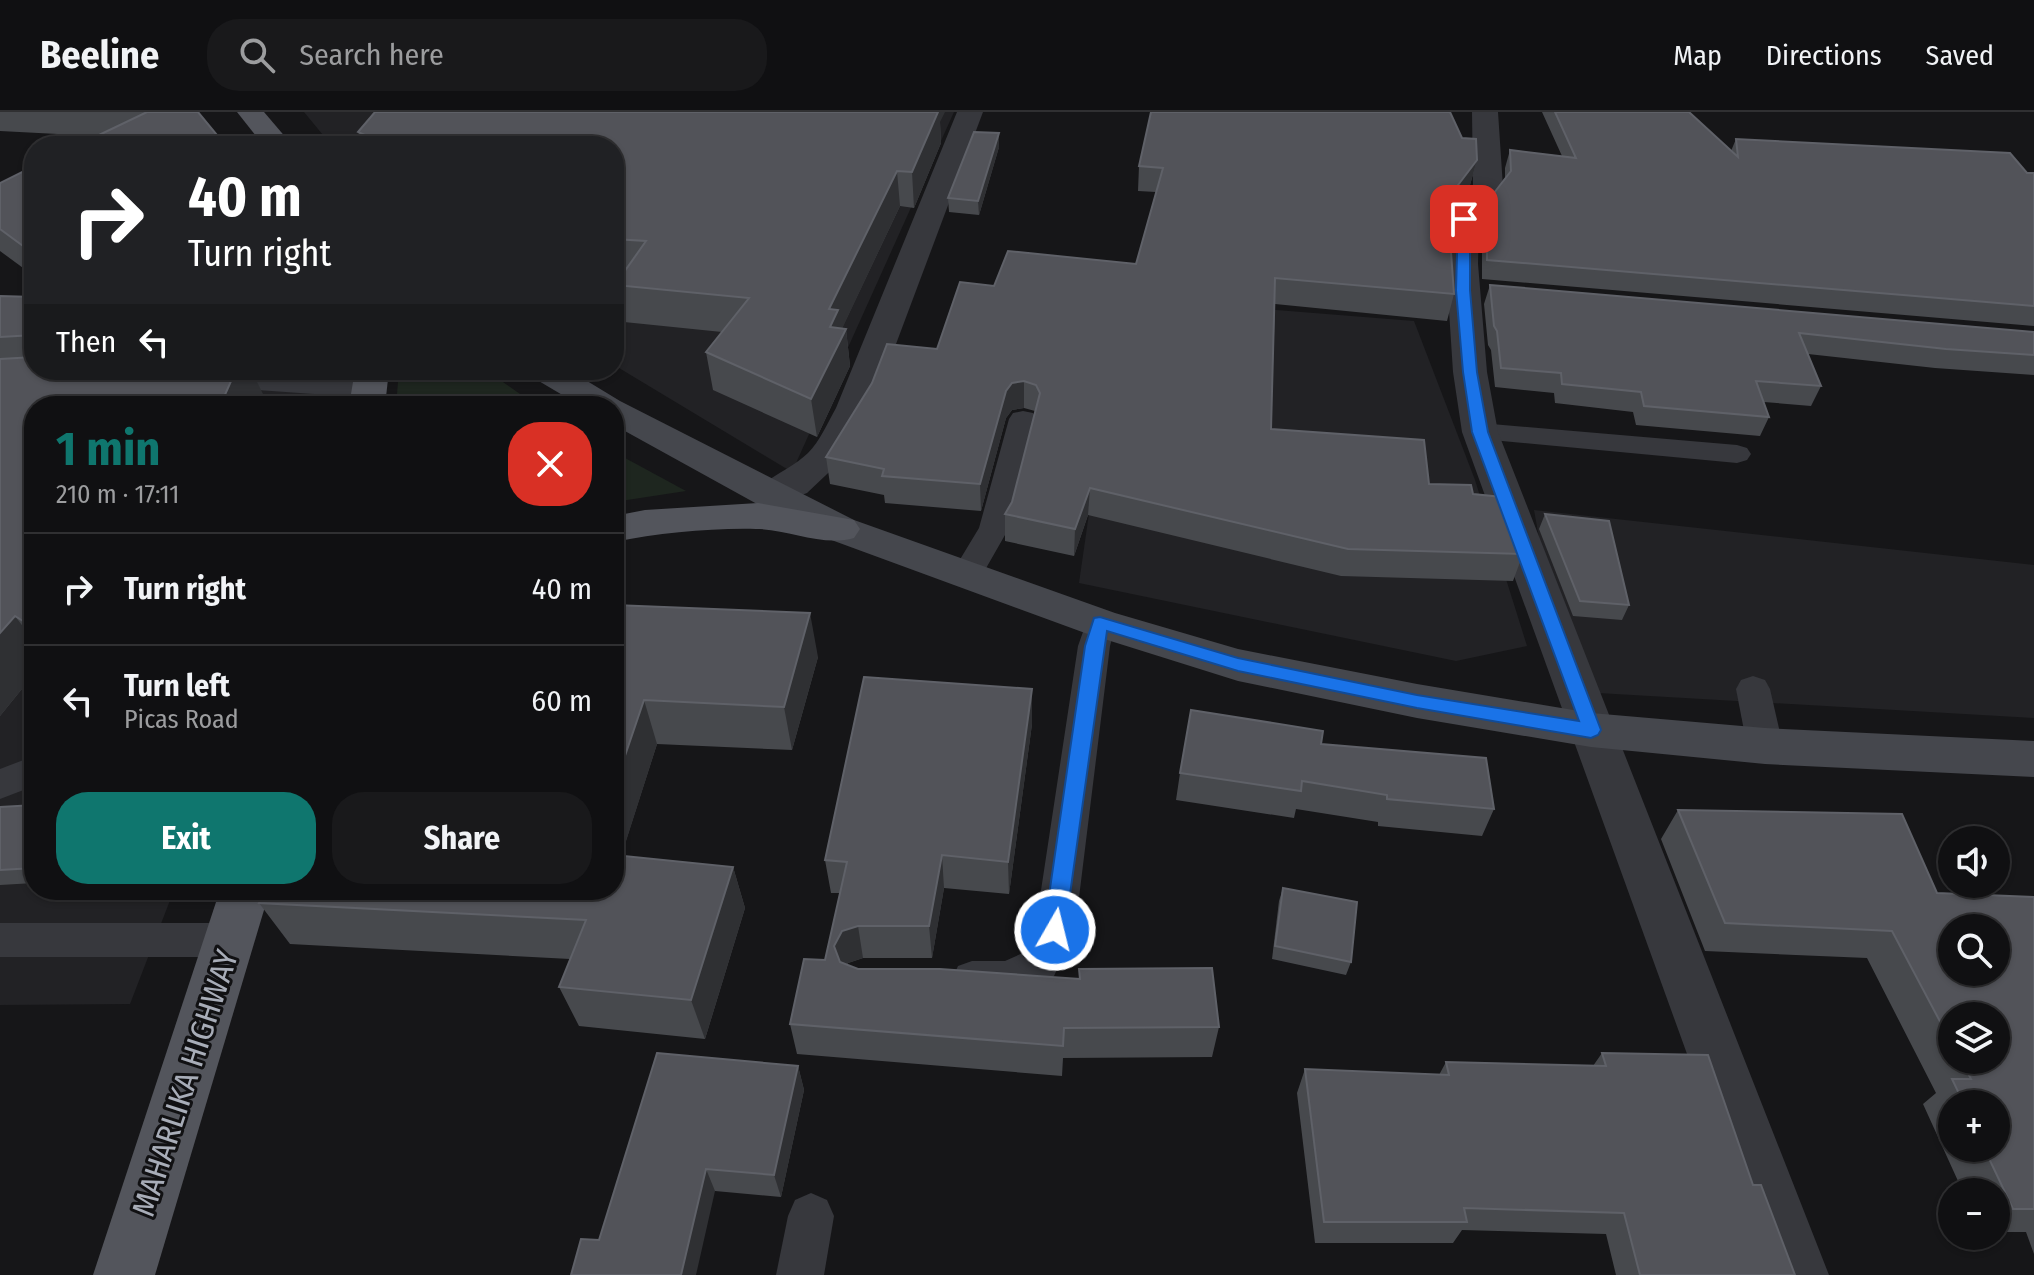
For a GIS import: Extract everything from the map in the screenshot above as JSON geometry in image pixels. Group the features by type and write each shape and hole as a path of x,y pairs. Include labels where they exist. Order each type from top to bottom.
{"main road":[{"path":"250,112 270,136"},
{"path":"561,380 589,396"},
{"path":"624,415 770,495 840,529 1100,623 1238,665 1417,701 1591,730 1765,746 2034,759"},
{"path":"624,527 758,516 840,529"},
{"name":"MAHARLIKA HIGHWAY","path":"124,1275 238,915"}],"street":[{"path":"770,495 794,484 825,458 854,408 970,112"},
{"path":"1485,112 1488,187 1464,219 1477,292 1470,372 1480,432 1798,1275"}],"lane":[{"path":"191,380 370,389"},
{"path":"966,576 994,528 1023,419"},
{"path":"1480,432 1737,454"},
{"path":"935,979 1008,979 1040,964 1055,930 1094,646 1100,623"},
{"path":"1753,689 1765,746"},
{"path":"0,785 24,774"},
{"path":"0,940 238,915"},
{"path":"800,1275 811,1216"}],"shaded area":[{"path":"304,112 954,112 792,472 624,371 624,136 324,136"},
{"path":"1126,298 1414,321 1475,480 1527,646 1456,661 1079,583 1101,430"},
{"path":"0,336 24,360 24,380 333,380 331,396 24,396 24,900 170,900 130,1004 0,1005"},
{"path":"398,380 500,380 523,396 397,396"},
{"path":"624,457 686,491 624,500"},
{"path":"1534,510 2034,565 2034,718 1598,693 1554,620"}],"building":[{"path":"147,112 198,112 218,136 97,136"},
{"path":"375,112 938,112 912,172 897,171 829,309 838,310 830,327 846,329 811,399 706,352 749,298 624,286 624,272 646,241 624,240 624,136 367,136 358,132"},
{"path":"1151,112 1450,112 1462,138 1476,139 1477,160 1452,193 1450,238 1454,294 1275,278 1271,429 1424,440 1429,484 1471,485 1473,494 1502,497 1523,554 1348,549 1090,488 1075,529 1005,514 1012,502 1040,393 1036,385 1024,381 1012,383 1006,391 980,484 882,476 884,469 826,457 872,383 887,344 937,349 960,282 994,286 1008,251 1136,264 1163,168 1139,166"},
{"path":"1555,112 1689,112 1738,157 1736,139 2010,153 2027,173 2034,173 2034,306 1487,260 1487,202 1511,171 1510,150 1576,158"},
{"path":"974,132 999,133 978,201 948,198"},
{"path":"24,171 24,247 0,229 0,183"},
{"path":"1490,285 2034,332 2034,355 1799,333 1821,386 1756,381 1769,417 1644,406 1641,392 1562,384 1561,373 1501,368"},
{"path":"0,296 24,297 24,336 0,337"},
{"path":"24,358 24,380 232,380 224,396 24,396 24,622 15,616 0,633 0,359"},
{"path":"1545,514 1609,521 1629,605 1580,601"},
{"path":"624,605 810,613 784,707 644,700 624,759"},
{"path":"864,677 1032,689 1008,862 942,855 929,926 858,926 842,931 834,946 840,962 858,969 940,969 1080,979 1079,969 1212,968 1219,1027 1064,1028 1063,1046 790,1024 804,959 825,960 847,862 825,860"},
{"path":"1191,710 1323,731 1321,744 1486,758 1494,809 1387,799 1387,795 1302,781 1301,791 1180,773"},
{"path":"24,806 24,869 0,870 0,807"},
{"path":"1678,810 1902,814 1938,898 2034,897 2034,1209 2013,1209 2010,1178 1998,1178 1991,1162 2010,1162 2010,1090 1957,1090 1952,1079 1971,1079 1968,1074 2010,1074 2010,1002 1938,1002 1938,1018 1892,931 1725,923"},
{"path":"624,856 733,867 691,1000 559,987 586,920 259,903 261,900 624,900"},
{"path":"1283,888 1357,902 1351,962 1275,946"},
{"path":"657,1053 798,1066 774,1175 706,1169 681,1275 571,1275 581,1239 599,1240"},
{"path":"1602,1053 1708,1055 1753,1185 1761,1185 1795,1275 1640,1275 1624,1213 1464,1208 1467,1222 1324,1222 1305,1069 1449,1075 1446,1062 1606,1066"}],"route":[{"path":"1055,930 1094,646 1100,623 1238,665 1507,718 1591,730 1480,432 1470,372 1463,290 1464,219"}]}
